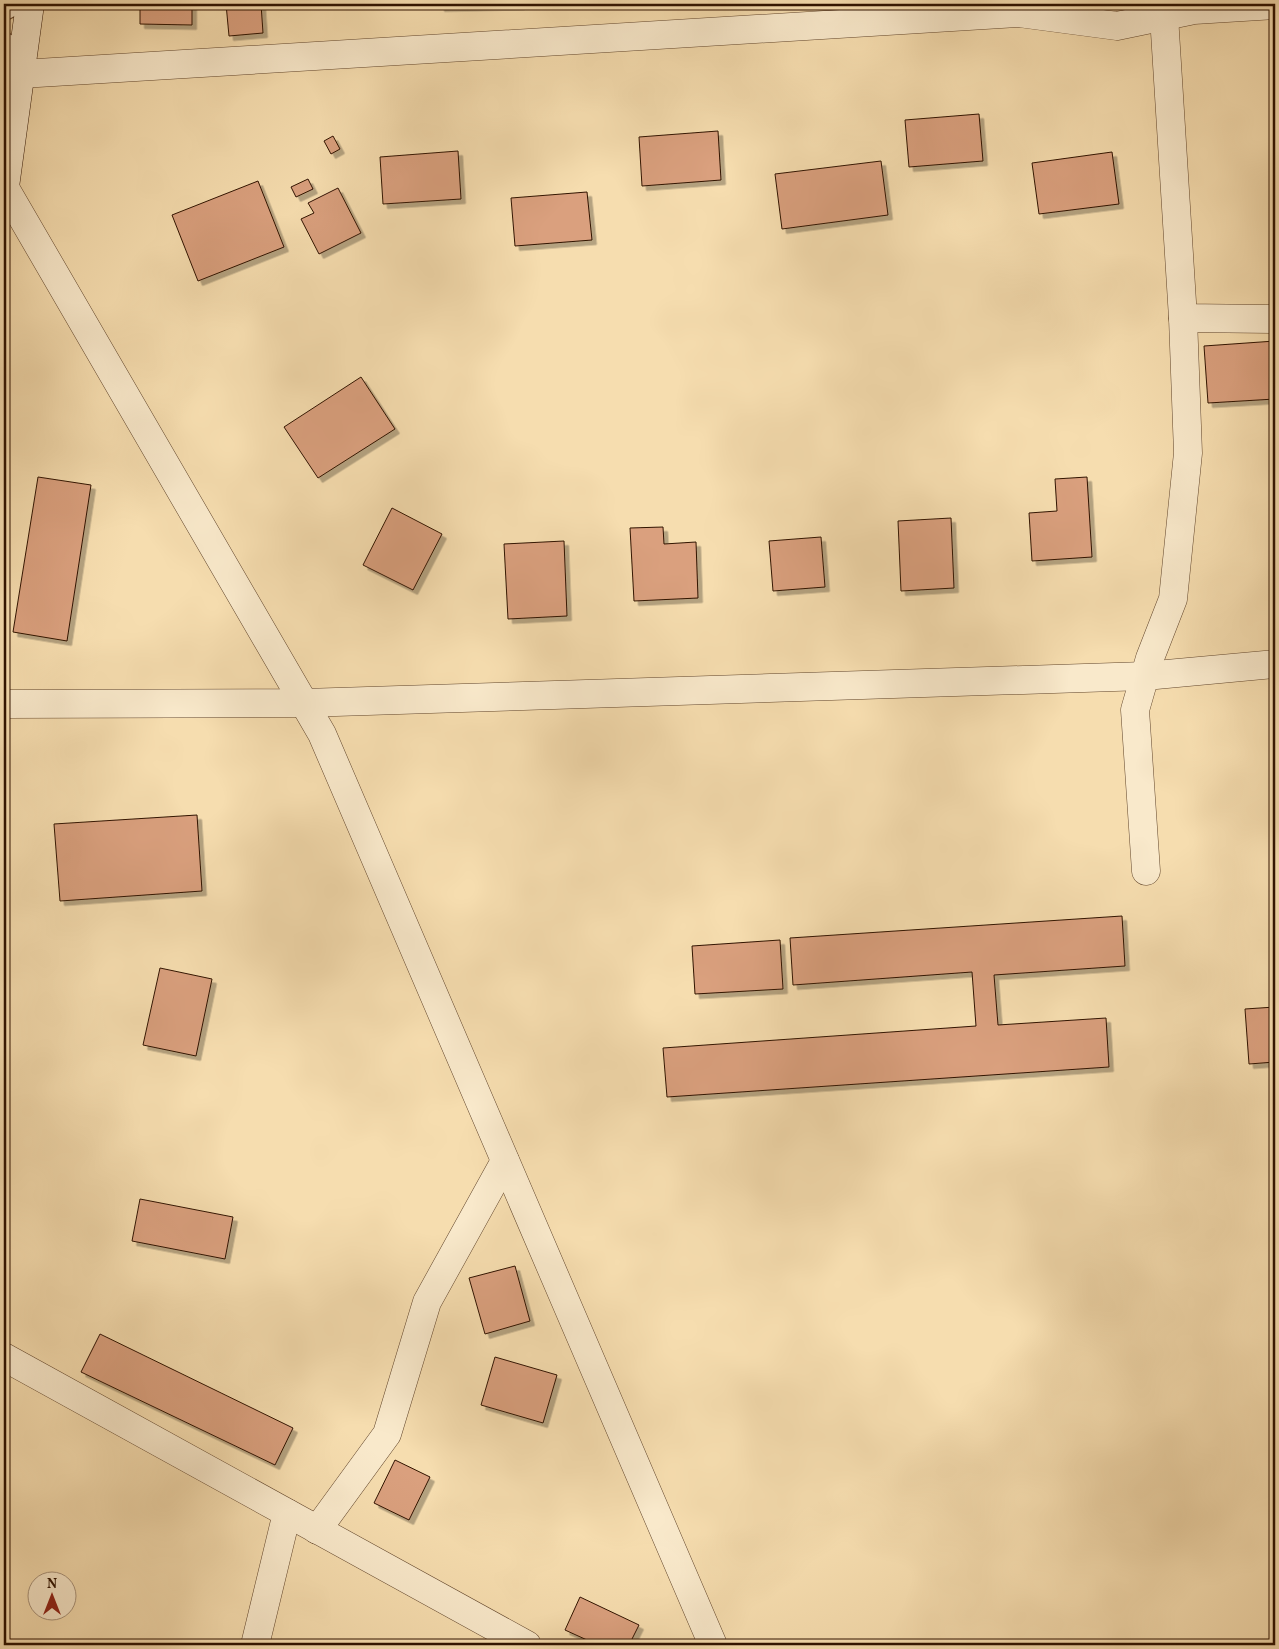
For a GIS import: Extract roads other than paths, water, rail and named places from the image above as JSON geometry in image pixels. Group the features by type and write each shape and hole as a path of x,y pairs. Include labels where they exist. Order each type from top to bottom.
{"street":[{"path":"30,4 16,56 4,191 322,734 713,1645"},
{"path":"16,56 969,10 1019,13 1117,26 1194,10 1275,5"},
{"path":"1146,871 1135,710 1150,658 1173,599 1188,453 1184,318 1164,16"},
{"path":"1184,318 1275,318"},
{"path":"4,704 304,703 1145,676 1275,664"},
{"path":"317,1530 386,1434 427,1302 505,1161"},
{"path":"4,1357 527,1645"},
{"path":"255,1645 287,1514"}],"lane":[{"path":"4,12 17,4"}]}
